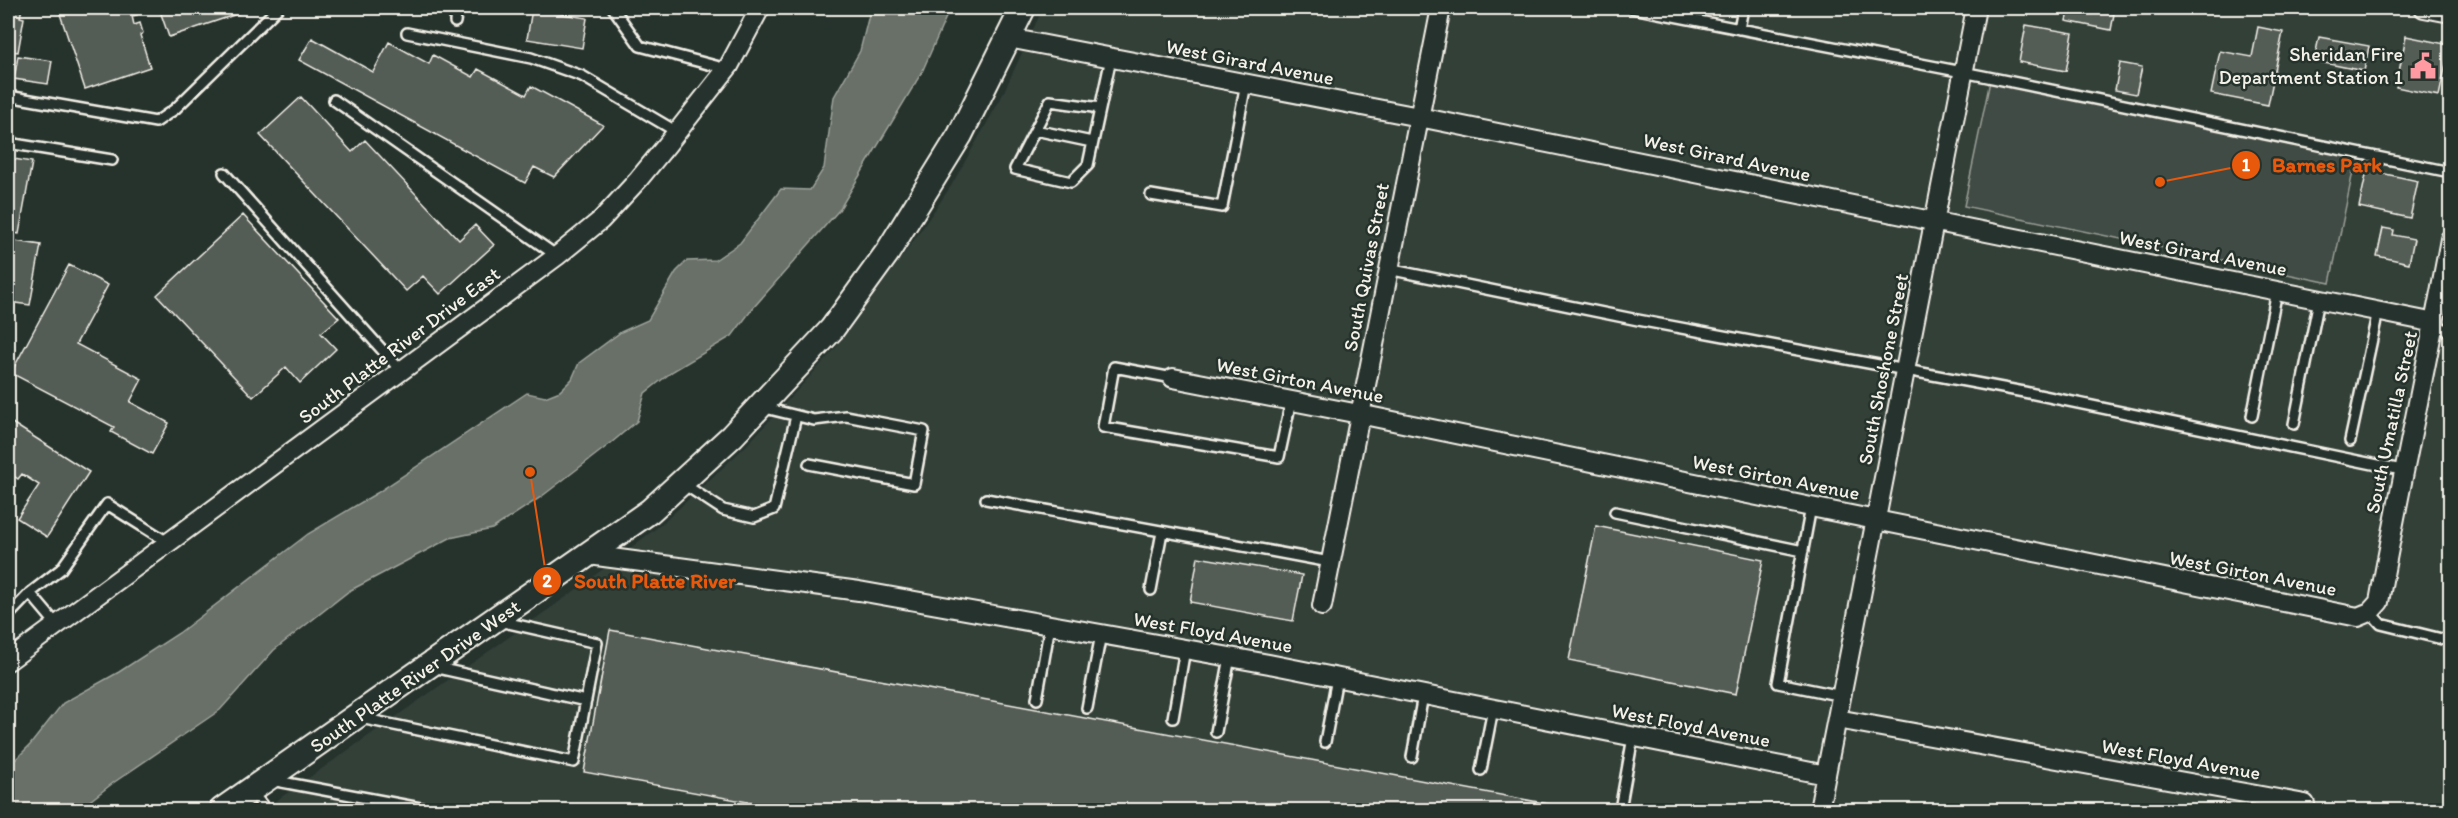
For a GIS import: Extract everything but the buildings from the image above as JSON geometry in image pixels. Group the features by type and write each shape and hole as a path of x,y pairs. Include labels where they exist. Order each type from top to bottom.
{"street":[{"name":"South Platte River Drive East","path":"8,661 557,256 601,220 638,180 727,69 760,8"},
{"name":"South Platte River Drive West","path":"222,810 650,511 760,407 832,329 887,253 960,135 1023,8"},
{"name":"South Quivas Street","path":"1322,606 1441,8"},
{"name":"South Shoshone Street","path":"1819,810 1976,8"},
{"path":"2424,8 2451,13"},
{"name":"West Girard Avenue","path":"1009,38 1419,117 2277,291 2440,327"},
{"name":"South Umatilla Street","path":"2370,612 2379,602 2402,470 2440,327 2451,239"},
{"name":"West Girton Avenue","path":"1173,378 2358,617 2370,612"},
{"name":"West Floyd Avenue","path":"589,555 859,591 1101,634 1230,657 1826,775"},
{"name":"West Floyd Avenue","path":"1837,719 2305,804"}],"lane":[{"path":"8,96 156,122 175,109 278,8"},
{"path":"455,22 458,8"},
{"path":"613,8 640,46 727,69"},
{"path":"1632,8 1964,72 2451,172"},
{"path":"1738,29 1743,8"},
{"path":"407,33 531,58 582,76 677,132"},
{"path":"1100,108 1050,100 1015,169 1071,182 1088,165 1092,142 1100,108 1110,58"},
{"path":"1151,195 1222,207 1246,84"},
{"path":"334,100 557,256"},
{"path":"1035,129 1092,142"},
{"path":"8,143 112,160"},
{"path":"224,172 401,371"},
{"path":"1388,269 2024,392 2402,470"},
{"path":"2252,416 2277,291"},
{"path":"2294,424 2319,300"},
{"path":"2350,441 2378,312"},
{"path":"1173,378 1114,367 1103,427 1279,457 1291,401"},
{"path":"760,407 814,420 846,416 924,431 914,484 809,464"},
{"path":"682,483 723,510 754,517 774,509 796,416"},
{"path":"986,499 1330,562"},
{"path":"8,616 30,593 61,569 107,504 169,543"},
{"path":"1811,507 1778,683 1842,696"},
{"path":"1615,512 1803,551"},
{"path":"1151,590 1162,532"},
{"path":"30,593 57,625"},
{"path":"2370,612 2381,624 2451,641"},
{"path":"356,717 574,762 597,644 494,620"},
{"path":"1037,699 1050,626"},
{"path":"1087,708 1101,634"},
{"path":"1173,718 1185,649"},
{"path":"1216,732 1230,657"},
{"path":"428,666 586,701"},
{"path":"1325,742 1337,678"},
{"path":"1412,757 1424,695"},
{"path":"1481,770 1493,709"},
{"path":"1621,804 1633,737"},
{"path":"266,810 259,785 431,810"}],"shaded area":[{"path":"876,8 950,8 922,72 839,210 753,308 732,336 673,371 645,393 637,421 541,497 492,529 450,538 349,591 274,650 220,710 113,783 78,810 8,810 8,767 30,745 63,703 119,672 179,633 308,534 377,493 527,393 545,397 560,391 572,379 579,363 621,332 648,320 676,272 687,261 715,260 740,243 781,189 810,190 824,168 834,97 860,51 869,15"},
{"path":"1043,8 2450,8 2450,810 263,810 569,595 663,523 746,446 834,350 951,186 1000,100"},
{"path":"1990,81 2356,157 2330,283 1964,206"}],"place":[{"name":"Sheridan Fire Department Station 1","path":"2423,66"},
{"name":"Barnes Park","path":"2160,182"},
{"name":"South Platte River","path":"530,472"}]}
